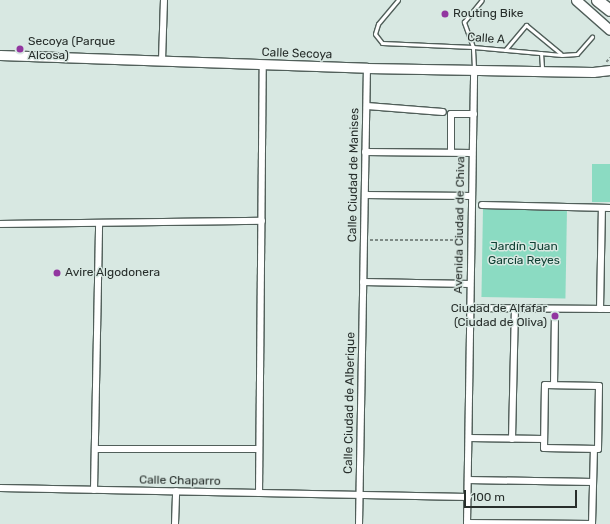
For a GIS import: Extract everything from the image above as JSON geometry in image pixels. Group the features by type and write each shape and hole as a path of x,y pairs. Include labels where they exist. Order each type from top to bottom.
{"highway":[{"path":"598,0 610,10"}],"main road":[{"path":"576,0 610,30"},
{"name":"Calle Secoya","path":"0,55 367,68 542,72 609,71"}],"street":[{"path":"162,60 164,0"},
{"path":"259,493 263,64"},
{"name":"Calle Ciudad de Manises","path":"363,282 367,68"},
{"name":"Avenida Ciudad de Chiva","path":"467,524 474,70"},
{"path":"367,106 443,112"},
{"path":"450,152 451,114 474,114"},
{"path":"365,152 472,153"},
{"path":"365,195 472,196"},
{"path":"482,205 610,208"},
{"path":"600,309 602,208"},
{"path":"0,224 262,221"},
{"path":"94,490 99,223"},
{"path":"363,282 470,284"},
{"name":"Calle Ciudad de Alberique","path":"359,524 363,282"},
{"path":"470,308 610,310"},
{"path":"512,439 515,308"},
{"path":"554,385 555,309"},
{"path":"545,385 554,385 599,386 598,450 544,448 545,385"},
{"path":"469,438 544,439"},
{"path":"95,449 259,449"},
{"path":"467,524 592,524 594,449"},
{"path":"468,480 593,482"},
{"name":"Calle Chaparro","path":"0,488 468,497"},
{"path":"175,524 176,492"}],"lane":[{"name":"Calle A","path":"398,0 378,24 375,34 382,43 577,54 592,37"},
{"path":"474,70 473,47 464,22 482,0"},
{"path":"505,50 526,25 562,54"},
{"path":"541,53 542,72"}],"path":[{"path":"364,240 471,240"}],"green space":[{"path":"592,164 610,164 610,202 592,202"},
{"name":"Jardín Juan García Reyes","path":"483,208 567,209 565,298 481,297"}],"place":[{"name":"Routing Bike","path":"445,14"},
{"name":"Secoya (Parque Alcosa)","path":"20,49"},
{"name":"Avire Algodonera","path":"57,273"},
{"name":"Ciudad de Alfafar (Ciudad de Oliva)","path":"555,316"}]}
